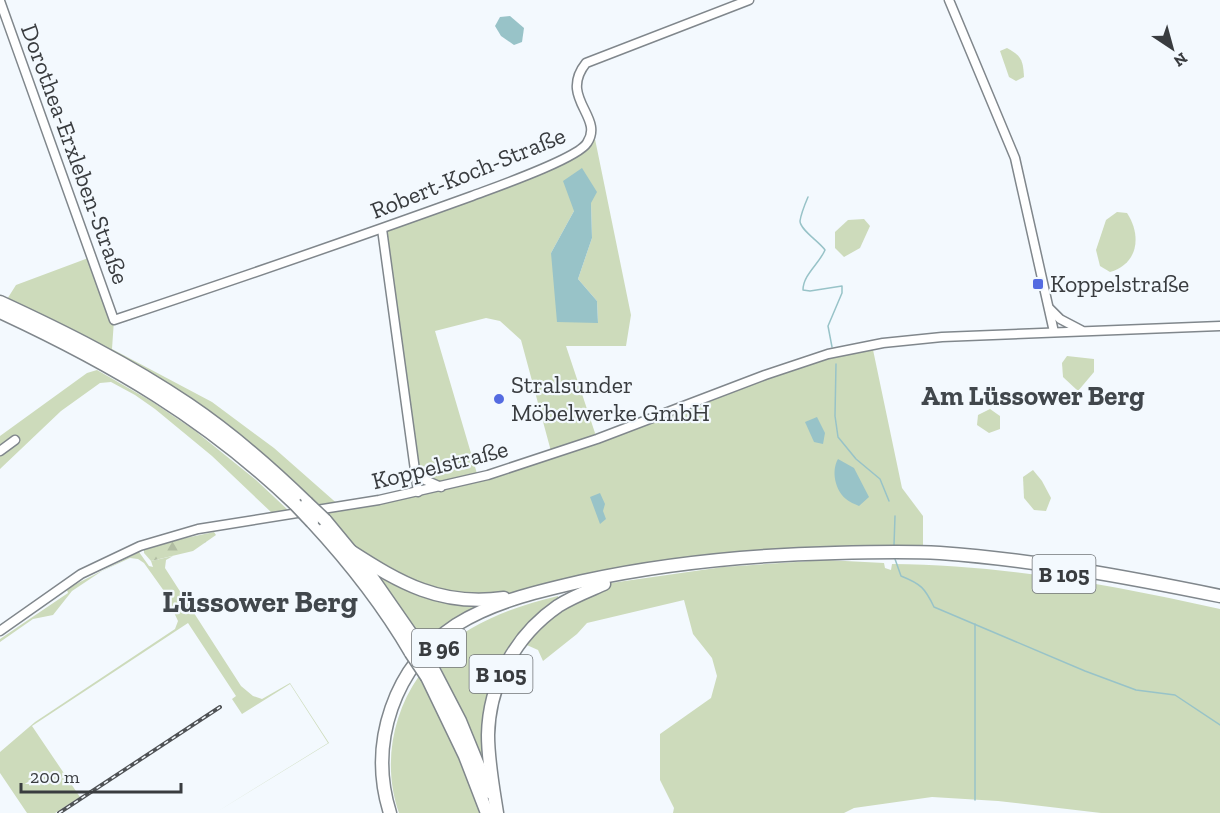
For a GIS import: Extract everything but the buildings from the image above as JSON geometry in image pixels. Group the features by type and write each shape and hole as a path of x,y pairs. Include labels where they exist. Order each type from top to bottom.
{"highway":[{"name":"B 96","path":"0,302 132,368 190,405 251,451 301,504 350,550 401,582 440,596 463,600 491,600 549,589"},
{"name":"B 96","path":"0,312 108,366 159,396 229,446 301,504"},
{"name":"B 96","path":"318,521 415,649"},
{"name":"B 96","path":"350,550 390,603 430,673 468,742 496,813"},
{"name":"B 105","path":"549,589 642,570 720,559 806,553 999,558 1062,566 1220,596"},
{"name":"B 105","path":"496,813 488,735 493,700 501,674 514,651 538,622 560,605 604,584 723,567 884,555"},
{"name":"B 105","path":"906,555 1058,573 1220,604"},
{"name":"B 96","path":"397,813 390,782 390,747 393,728 401,702 414,676 425,663 449,639 488,616 534,599 604,584"},
{"name":"B 96","path":"390,813 385,798 382,772 383,738 391,708 409,672 430,646 458,624 491,607 549,589"},
{"name":"B 96","path":"430,673 487,813"},
{"name":"B 96","path":"480,793 481,813"}],"street":[{"name":"Robert-Koch-Straße","path":"114,320 382,229 507,183 578,152 588,143 591,125 575,87 580,71 586,63 748,0"},
{"path":"949,0 1015,158 1054,332"},
{"name":"Dorothea-Erxleben-Straße","path":"0,1 114,320"},
{"path":"382,229 418,492"},
{"path":"1049,308 1060,319 1081,330"},
{"name":"Koppelstraße","path":"0,631 81,574 140,546 198,529 370,502 488,475 552,455 765,375 828,354 883,343 942,337 1220,326"},
{"path":"0,451 15,440"},
{"path":"415,469 425,480 441,487"}],"green space":[{"path":"1007,48 1019,56 1022,63 1024,77 1016,81 1009,77 1000,51"},
{"path":"595,139 631,315 626,346 566,346 597,439 765,375 872,345 902,488 923,516 923,549 766,555 503,598 440,596 349,550 288,484 4,304 16,285 91,257 114,320 112,349 212,402 274,448 341,507 439,487 415,469 382,229 507,183","holes":["591,203 592,238 578,279 597,301 598,323 551,253 574,211","486,318 500,321 521,340 552,455 478,477 435,331"]},
{"path":"1117,212 1127,213 1135,231 1136,240 1132,256 1127,263 1110,272 1100,266 1096,250 1106,220"},
{"path":"864,219 870,226 860,248 844,257 835,248 835,232 848,220"},
{"path":"1067,356 1094,359 1094,372 1078,391 1063,377 1062,363"},
{"path":"97,370 151,401 194,430 256,480 289,511 272,513 212,456 155,409 111,382 100,383 61,411 0,469 0,436 87,373"},
{"path":"990,409 1000,416 1000,429 989,433 977,425 978,415"},
{"path":"1033,470 1051,498 1046,511 1034,510 1024,498 1023,477"},
{"path":"214,532 216,535 193,551 151,561 144,553 144,550"},
{"path":"139,552 149,566 153,567 151,561 173,556 166,560 165,568 241,686 253,696 262,699 290,683 329,743 215,813 328,743 290,684 242,714 232,699 236,696 188,623 32,726 80,797 55,813 27,813 0,773 0,752 35,722 175,629 178,621 164,591 144,563 130,558 102,571 72,591 53,615 33,619 0,642 0,639 68,593 67,590 76,584"},
{"path":"826,560 884,563 885,568 891,570 892,564 1017,572 1098,584 1220,609 1220,813 1101,813 998,801 932,797 854,808 844,813 673,813 674,808 660,780 660,734 711,698 717,676 712,658 693,634 684,600 587,623 543,661 538,650 520,642 538,622 604,584 723,567"},
{"path":"374,571 483,603 429,646"},
{"path":"558,596 560,603 541,617 495,685 490,775 435,655 477,625 524,605"},
{"path":"419,676 464,764 476,797 479,813 399,813 391,778 392,743 402,708"}],"water":[{"path":"510,16 524,28 522,42 514,45 501,36 495,26 500,17"},
{"path":"582,168 597,192 591,203 592,238 578,279 597,301 598,323 557,322 551,253 574,211 563,181"},
{"path":"817,417 825,433 823,444 814,442 805,422"},
{"path":"838,459 854,468 869,497 859,506 846,499 839,491 835,475"},
{"path":"600,493 605,504 603,511 606,519 600,524 590,497"}],"waterway":[{"path":"808,197 801,215 801,225 825,250 808,274 803,290 842,286 842,293 828,326 832,347"},
{"path":"836,364 835,416 838,437 856,459 880,479 889,501"},
{"path":"894,545 895,516"},
{"path":"895,559 901,576 922,587 934,607 1085,671 1136,690 1175,695 1220,725"},
{"path":"975,624 975,800"}],"railway":[{"path":"59,813 220,707"}],"place":[{"name":"Koppelstraße","path":"1038,284"},
{"name":"Stralsunder Möbelwerke GmbH","path":"499,399"}],"district":[{"name":"Am Lüssower Berg","path":"1033,396"},
{"name":"Lüssower Berg","path":"260,602"}]}
